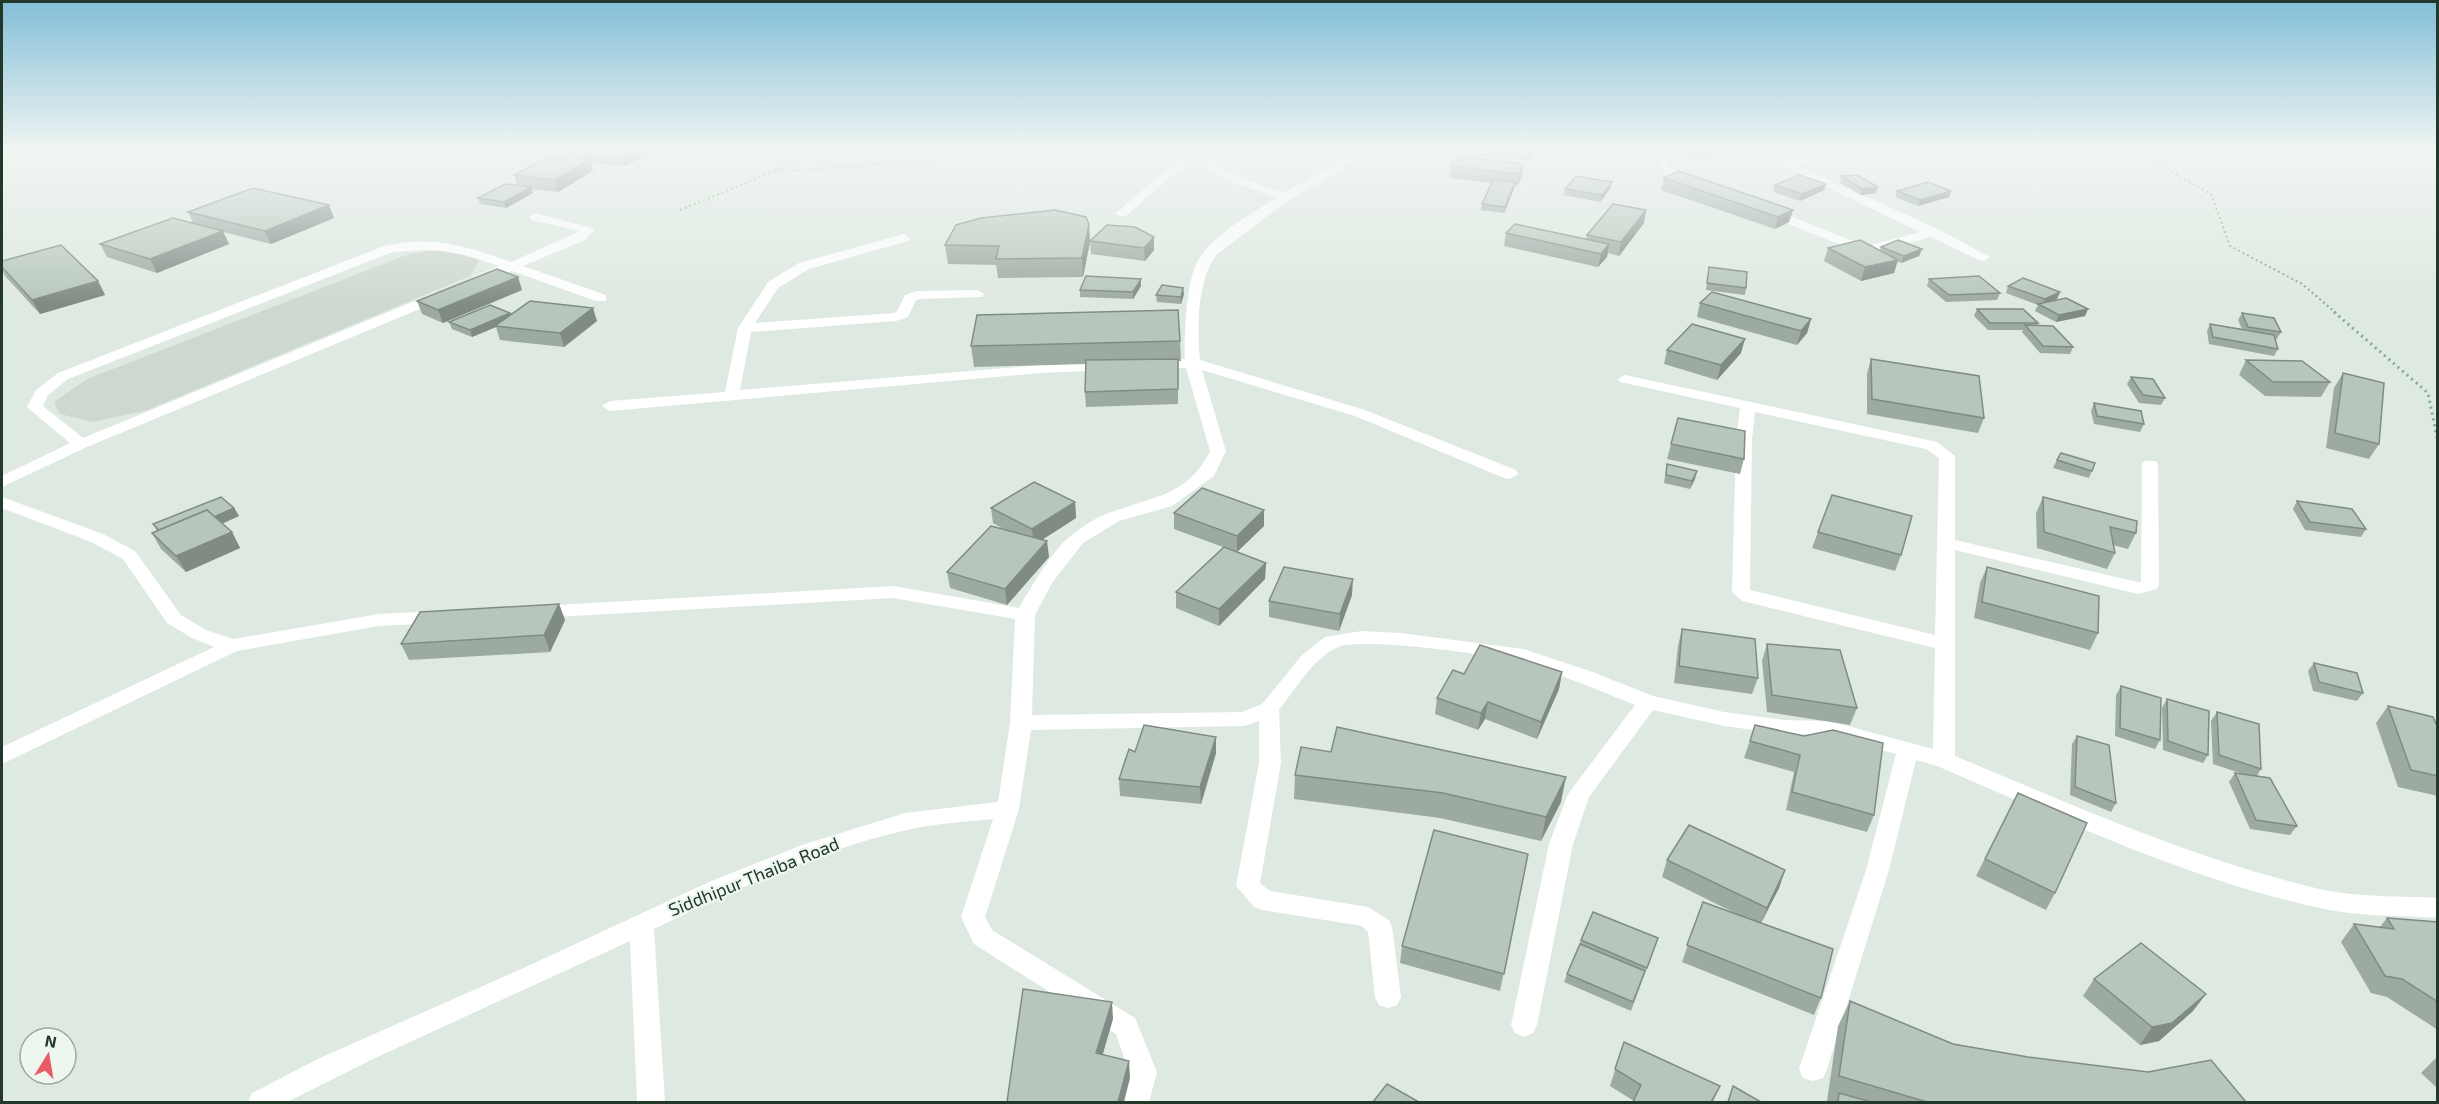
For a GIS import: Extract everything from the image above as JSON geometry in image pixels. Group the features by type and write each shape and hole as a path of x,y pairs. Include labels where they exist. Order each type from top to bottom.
{"street":[{"path":"1120,214 1135,202"},
{"path":"1135,1102 1143,1072 1126,1026 983,937 973,916 1008,809 1016,777 1021,723 1025,615 1044,581 1077,539 1113,517 1166,502 1208,472 1218,451 1192,363 1198,286 1203,262 1225,237 1280,202"},
{"path":"1867,202 1984,256"},
{"path":"1758,208 1857,247 1871,249 1934,232"},
{"path":"2,482 81,444 581,237 589,230 535,217"},
{"path":"732,395 745,328 773,285 804,266 904,238"},
{"path":"81,444 35,407 41,393 63,376 388,249 422,245 460,248 601,298"},
{"path":"745,328 896,317 903,314 910,298 917,295 977,294"},
{"path":"610,406 1041,369 1192,363 1360,413 1510,474"},
{"path":"1625,379 1931,445 1943,450 1947,456 1944,760"},
{"path":"1748,406 1744,440 1741,592 1749,597 1945,644"},
{"path":"1946,543 2138,588 2150,585 2150,464"},
{"path":"5,506 98,538 129,555 174,619 199,634 232,646"},
{"path":"522,613 893,592 1025,615"},
{"path":"2,756 232,646 316,629 368,622 462,616"},
{"path":"1021,723 1244,719 1269,709 1309,660 1332,642 1362,638 1453,645 1523,656 1583,675 1648,702 1724,719 1785,727 1829,728 1908,748 1944,760 2160,851 2326,900 2438,908"},
{"path":"1524,1024 1561,844 1579,794 1648,702"},
{"path":"1269,709 1270,763 1248,886 1263,900 1368,917 1380,927 1388,997"},
{"path":"1814,1069 1896,807 1908,748"},
{"name":"Siddhipur Thaiba Road","path":"262,1102 310,1075 536,974 641,923 821,846 907,822 1008,809"},
{"path":"641,923 651,1102"}],"path":[{"path":"680,210 701,202"},
{"path":"2214,202 2230,246 2302,284 2428,393 2438,443"}],"shaded area":[{"path":"441,249 467,252 480,260 470,276 147,410 93,422 60,414 54,402 87,379 409,254"}],"building":[{"path":"216,202 313,202 329,205 265,231 188,212"},
{"path":"1483,202 1507,202 1505,207 1482,204"},
{"path":"1733,202 1768,202 1793,210 1778,217"},
{"path":"1613,204 1646,210 1621,242 1587,235"},
{"path":"1055,210 1086,217 1089,224 1082,258 996,259 999,246 945,245 956,225 981,218"},
{"path":"173,218 223,231 150,259 100,244"},
{"path":"1515,224 1609,244 1601,254 1506,233"},
{"path":"1107,225 1135,227 1154,237 1144,248 1090,241"},
{"path":"1860,240 1898,260 1865,267 1828,248"},
{"path":"1898,240 1922,249 1904,256 1881,247"},
{"path":"61,245 98,281 32,300 2,267 2,261"},
{"path":"1709,267 1747,272 1746,288 1707,283"},
{"path":"497,269 518,277 438,310 417,301"},
{"path":"1086,276 1141,279 1133,292 1080,290"},
{"path":"1979,276 2000,293 1949,295 1929,279"},
{"path":"2023,278 2060,292 2045,299 2008,286"},
{"path":"1162,285 1183,288 1181,297 1156,295"},
{"path":"1712,292 1811,319 1801,331 1700,303"},
{"path":"2066,298 2088,309 2059,315 2038,304"},
{"path":"530,301 593,308 560,333 495,326"},
{"path":"490,305 510,313 470,330 449,322"},
{"path":"1977,309 2023,309 2038,323 1990,323"},
{"path":"1178,310 1180,341 971,346 977,315"},
{"path":"2242,313 2274,318 2281,332 2248,327"},
{"path":"1692,324 1745,339 1721,365 1667,350"},
{"path":"2210,324 2274,335 2278,349 2213,337"},
{"path":"2025,325 2053,326 2073,347 2043,346"},
{"path":"1178,359 1178,389 1085,392 1086,360"},
{"path":"1871,359 1979,376 1984,418 1872,399"},
{"path":"2246,360 2302,361 2330,382 2273,382"},
{"path":"2343,373 2384,383 2379,444 2335,433"},
{"path":"2131,377 2153,379 2165,398 2143,395"},
{"path":"2094,403 2141,411 2144,424 2097,416"},
{"path":"1678,418 1745,431 1744,459 1671,444"},
{"path":"2061,453 2095,463 2092,471 2057,460"},
{"path":"1667,464 1697,471 1692,481 1666,475"},
{"path":"1034,482 1075,502 1032,529 991,508"},
{"path":"1202,488 1264,510 1237,536 1174,513"},
{"path":"1832,495 1912,516 1901,555 1818,532"},
{"path":"221,497 234,508 214,517 207,510 159,530 153,524"},
{"path":"2043,497 2137,521 2136,533 2110,527 2115,553 2044,532"},
{"path":"2297,501 2352,509 2366,529 2310,522"},
{"path":"207,510 232,532 176,556 152,533"},
{"path":"991,526 1047,541 1005,589 947,572"},
{"path":"1224,547 1266,563 1219,609 1176,592"},
{"path":"1284,567 1353,579 1340,614 1269,601"},
{"path":"1987,567 2099,596 2098,633 1982,602"},
{"path":"559,604 544,635 401,644 420,612"},
{"path":"1682,629 1755,639 1758,678 1679,666"},
{"path":"1767,644 1840,650 1857,708 1772,695"},
{"path":"1480,645 1562,672 1541,722 1488,702 1481,713 1437,698 1453,670 1464,674"},
{"path":"2314,663 2357,673 2363,693 2319,682"},
{"path":"2121,686 2161,698 2160,740 2120,728"},
{"path":"2167,699 2209,711 2208,755 2168,741"},
{"path":"2388,706 2433,717 2438,728 2438,776 2411,770"},
{"path":"2217,712 2259,724 2261,769 2219,755"},
{"path":"1144,725 1216,737 1200,787 1119,779 1129,749 1135,752"},
{"path":"1755,725 1804,736 1833,730 1883,743 1874,815 1792,792 1800,755 1750,741"},
{"path":"1337,727 1566,777 1546,817 1443,793 1295,775 1301,747 1331,752"},
{"path":"2077,736 2109,745 2116,803 2075,787"},
{"path":"2235,773 2270,778 2297,826 2256,820"},
{"path":"2018,793 2087,823 2055,893 1985,859"},
{"path":"1689,825 1785,870 1767,908 1667,860"},
{"path":"1434,830 1528,854 1504,974 1402,946"},
{"path":"1703,902 1833,949 1821,998 1687,945"},
{"path":"1593,912 1658,938 1647,968 1581,940"},
{"path":"2387,918 2438,922 2438,1002 2402,979 2385,976 2354,924 2394,929"},
{"path":"2141,943 2206,994 2172,1023 2152,1027 2094,979"},
{"path":"1580,944 1645,971 1633,1002 1567,974"},
{"path":"1023,989 1112,1002 1096,1053 1129,1061 1118,1102 1007,1102"},
{"path":"1850,1001 1953,1044 2028,1057 2148,1072 2211,1060 2246,1102 1927,1102 1839,1076"},
{"path":"1624,1042 1720,1086 1711,1102 1633,1102 1641,1085 1615,1069"},
{"path":"1387,1084 1419,1102 1373,1102"},
{"path":"1733,1086 1761,1102 1728,1102"},
{"path":"1839,1093 1871,1102 1838,1102"}]}
